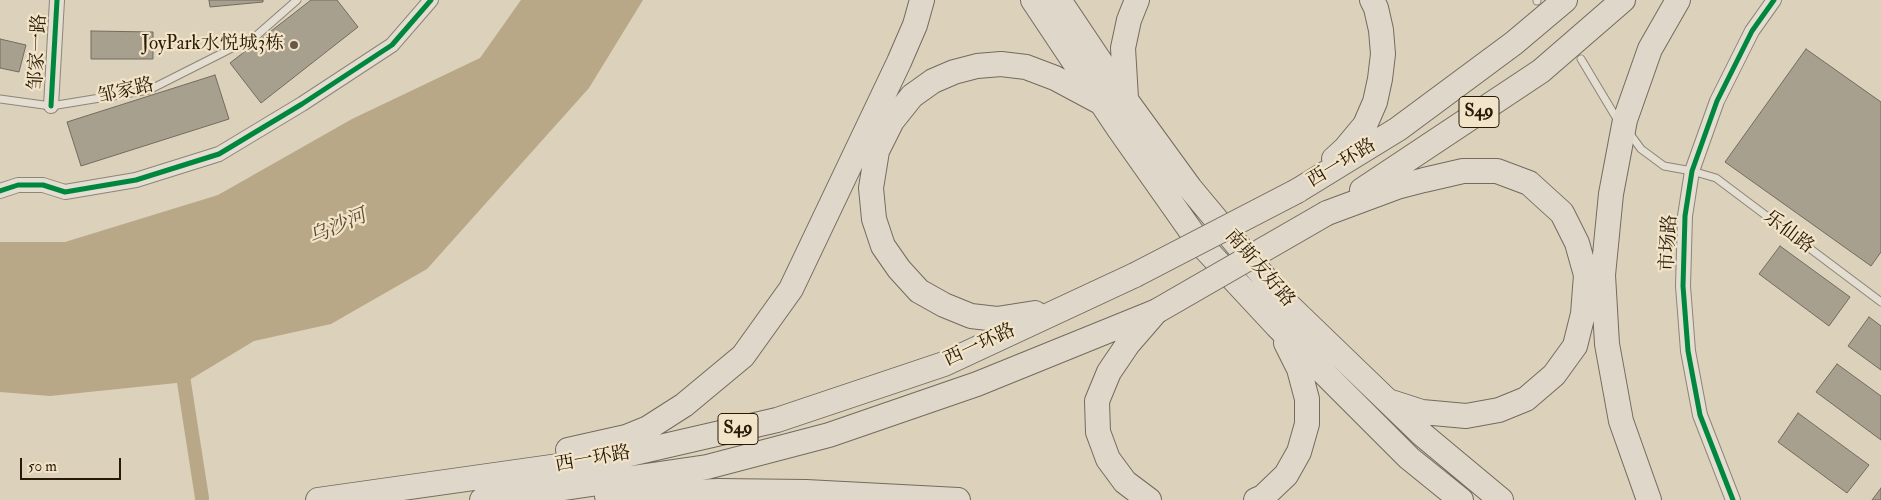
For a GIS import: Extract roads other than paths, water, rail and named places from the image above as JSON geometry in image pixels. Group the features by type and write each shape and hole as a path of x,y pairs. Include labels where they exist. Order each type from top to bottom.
{"highway":[{"path":"385,491 626,437 648,428 684,405 744,356 791,289 899,62 915,25 922,0"},
{"name":"南斯友好路","path":"1033,0 1102,104 1198,241 1277,326 1409,458 1461,500"},
{"name":"南斯友好路","path":"1059,0 1126,100 1190,188 1285,302 1423,435 1501,500"},
{"path":"1126,100 1123,48 1128,20 1136,0"},
{"path":"1297,191 1345,149 1364,125 1375,102 1383,54 1381,30 1376,8 1372,0"},
{"name":"西一环路","path":"318,500 608,459 777,420 944,364 1135,275 1297,191 1398,129 1514,42 1565,0"},
{"name":"西一环路","path":"482,500 707,467 829,435 977,384 1157,311 1327,213 1541,71 1623,0"},
{"path":"1649,500 1621,421 1607,344 1603,275 1611,194 1625,120 1650,49 1678,0"},
{"path":"1102,104 1055,78 1026,67 1001,64 976,66 954,72 933,81 912,96 892,121 877,151 871,188 874,219 883,246 898,269 919,290 944,305 971,316 997,319 1029,315 1135,275"},
{"path":"1327,213 1398,187 1424,180 1463,171 1497,171 1529,183 1562,213 1577,243 1586,275 1583,314 1575,346 1554,375 1526,399 1499,410 1466,416 1422,412 1388,401"},
{"path":"1149,500 1125,482 1108,459 1098,432 1098,401 1109,372 1128,344 1157,311"},
{"path":"1256,500 1263,497 1286,475 1299,452 1307,424 1307,399 1299,369 1277,326"},
{"path":"573,500 626,494 718,491 806,492 958,500"}],"street":[{"name":"邹家一路","path":"51,106 57,0"},
{"path":"0,191 18,185 43,184 65,192 74,191 136,180 219,154 302,104 392,45 431,0"},
{"name":"市场路","path":"1733,500 1700,415 1688,351 1683,286 1685,216 1692,171 1717,101 1752,32 1774,0"}],"lane":[{"name":"邹家路","path":"0,99 51,106 149,90 256,36 297,0"},
{"path":"1581,59 1617,119"},
{"name":"乐仙路","path":"1630,134 1641,149 1664,166 1716,178 1881,302"}],"water":[{"name":"乌沙河","path":"521,0 643,0 589,88 427,269 331,324 254,341 186,382 50,396 0,392 0,242 65,242 218,195 352,119 480,58"}],"waterway":[{"path":"181,363 202,498"}],"place":[{"name":"JoyPark水悦城3栋","path":"294,45"}]}
